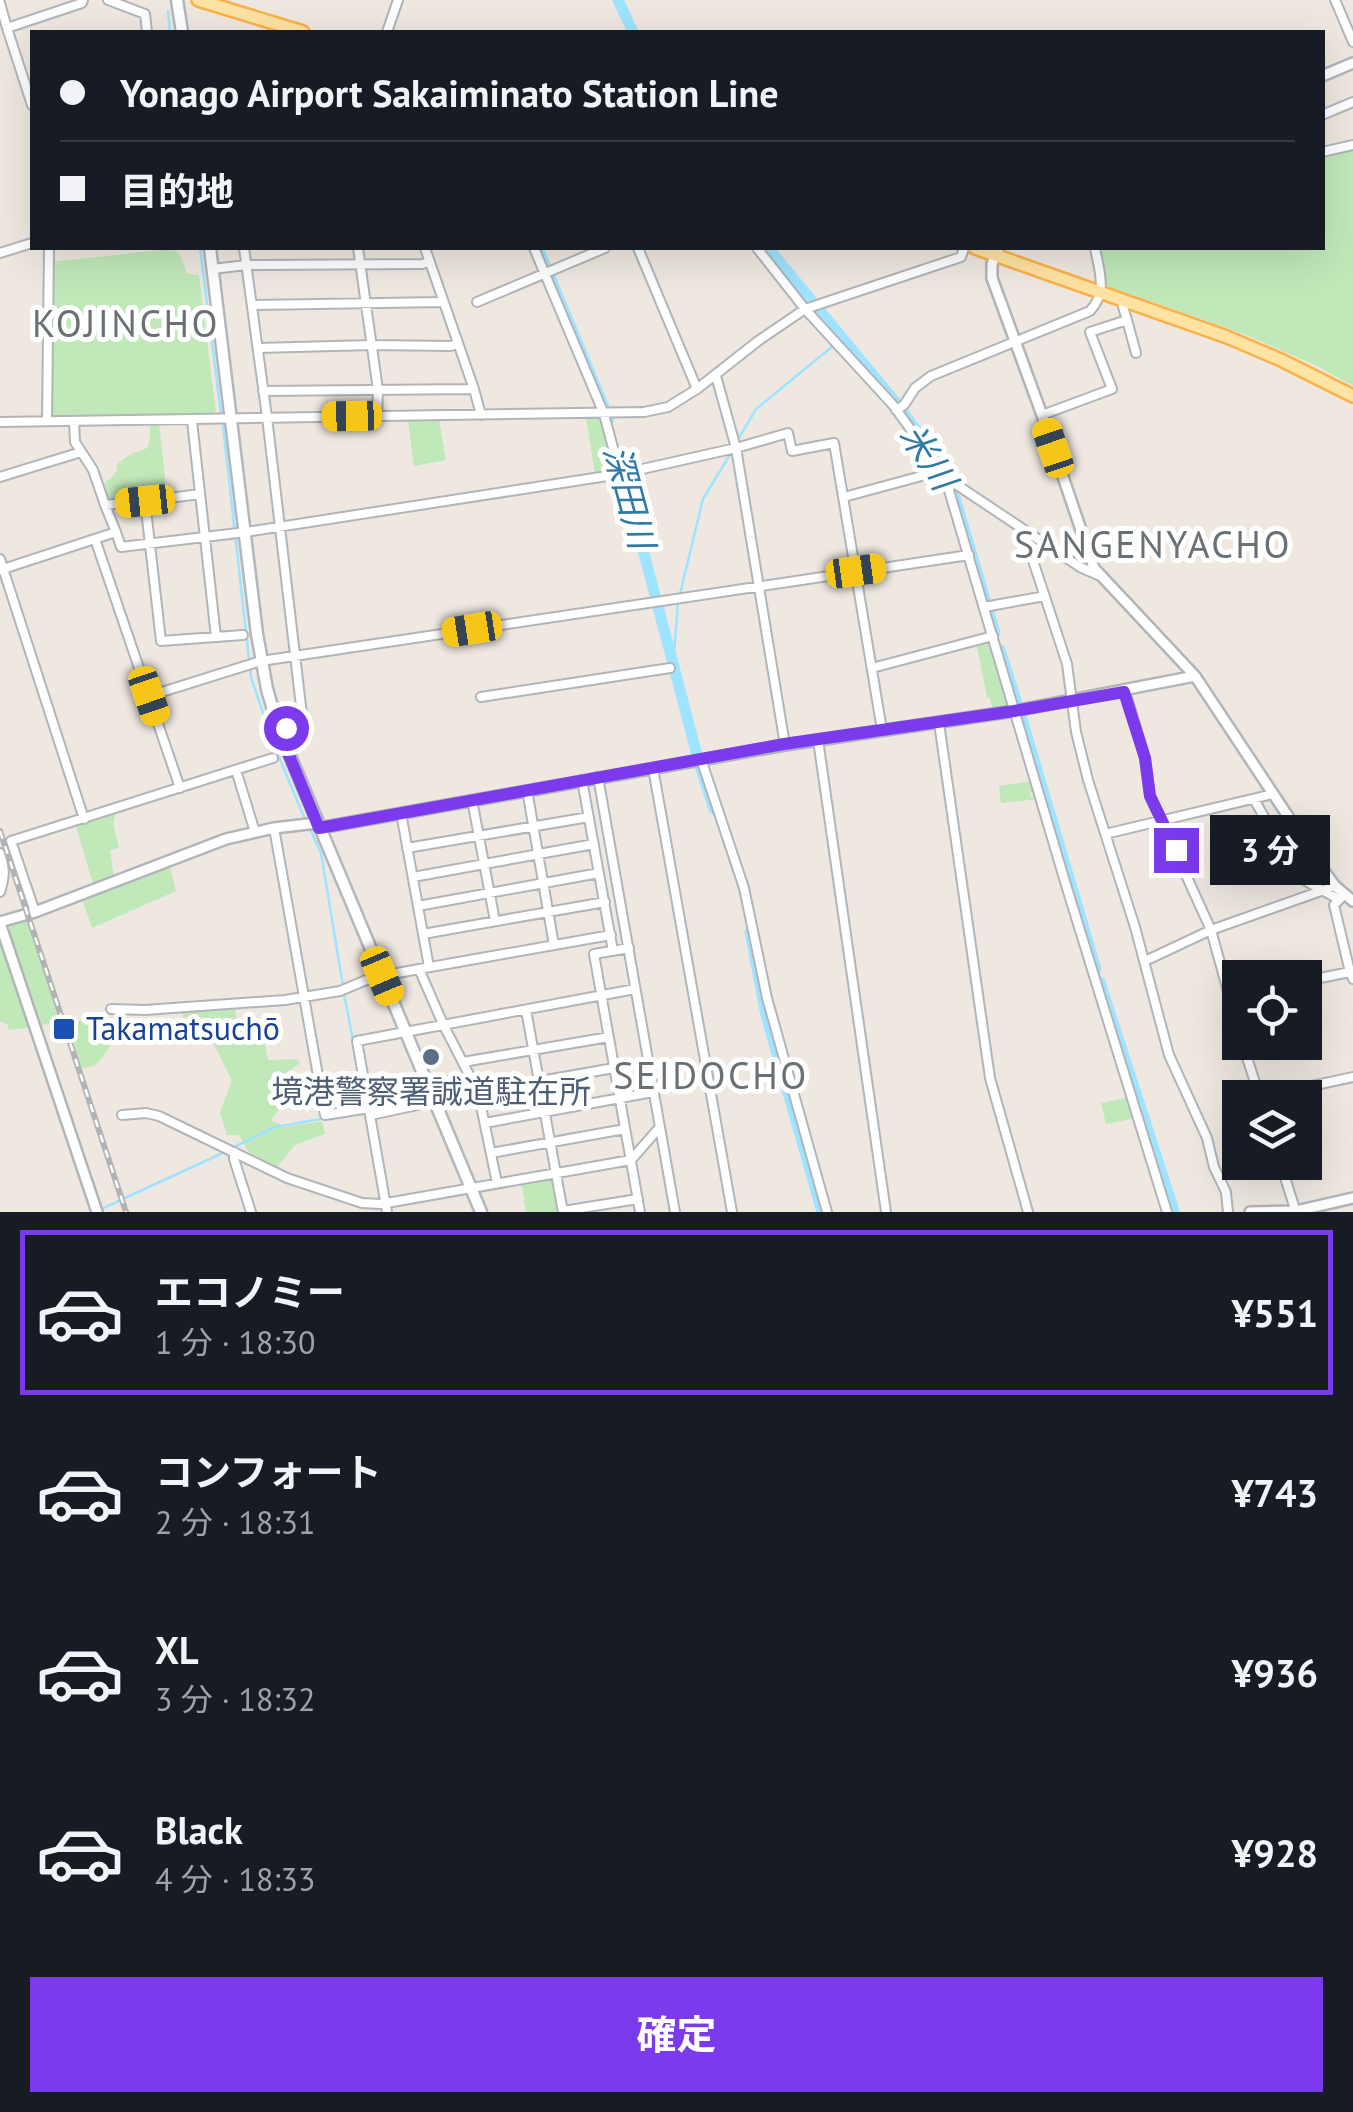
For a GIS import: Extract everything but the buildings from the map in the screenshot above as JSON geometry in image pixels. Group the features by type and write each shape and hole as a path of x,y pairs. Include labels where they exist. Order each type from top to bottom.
{"main road":[{"path":"178,0 182,30"},
{"path":"198,0 296,30"},
{"path":"210,250 261,661 279,731 481,1212"},
{"path":"997,251 1227,337 1353,396"}],"street":[{"path":"8,28 83,0"},
{"path":"108,0 144,14 147,30"},
{"path":"388,30 398,0"},
{"path":"1335,0 1350,26 1353,42"},
{"path":"0,3 30,98"},
{"path":"20,66 30,62"},
{"path":"1325,75 1353,63"},
{"path":"1325,114 1353,102"},
{"path":"1325,151 1353,145"},
{"path":"0,253 30,244"},
{"path":"47,420 49,250"},
{"path":"244,250 302,723 279,731"},
{"path":"358,250 378,390 378,416"},
{"path":"426,250 481,415"},
{"path":"535,250 604,414 620,474"},
{"path":"477,302 599,250"},
{"path":"639,250 698,389"},
{"path":"760,250 805,309 896,410 942,474 970,554 1167,1212"},
{"path":"0,422 644,412 668,407 698,389 805,309 961,257 963,250"},
{"path":"896,410 931,376 1090,311 1098,303 1102,282 1095,250"},
{"path":"997,251 992,278 1098,575 1195,676 1345,898"},
{"path":"213,269 429,262"},
{"path":"1122,300 1136,353"},
{"path":"252,305 444,302"},
{"path":"1042,414 1112,389 1090,332 1126,320"},
{"path":"258,348 458,344"},
{"path":"716,376 736,448 784,744"},
{"path":"263,391 474,389"},
{"path":"74,420 75,442 93,470 121,547 246,532 620,474 788,434 792,452 834,443 882,730"},
{"path":"192,420 216,636"},
{"path":"0,477 81,452"},
{"path":"844,497 942,474 1098,575"},
{"path":"105,505 200,494"},
{"path":"145,501 162,640 242,635"},
{"path":"1023,530 1067,664 1080,748 1145,961 1169,1055 1207,1138 1214,1167 1226,1192 1228,1212"},
{"path":"2,570 116,532"},
{"path":"95,539 180,788"},
{"path":"149,696 261,661 970,554"},
{"path":"0,559 84,819"},
{"path":"984,606 1045,596"},
{"path":"872,668 992,636"},
{"path":"482,697 670,668"},
{"path":"97,1212 0,923 197,850 274,828 401,813 784,744 1014,711 1195,676"},
{"path":"1124,692 1145,758 1150,796 1211,930 1222,973"},
{"path":"938,722 990,1078 1028,1212"},
{"path":"818,740 886,1212"},
{"path":"34,912 11,842 273,758"},
{"path":"701,759 744,888 766,998 826,1212"},
{"path":"653,768 732,1212"},
{"path":"236,770 255,832"},
{"path":"598,778 675,1212"},
{"path":"582,780 613,951"},
{"path":"527,790 554,945"},
{"path":"1104,834 1273,794"},
{"path":"1254,799 1298,875 1320,891 1345,898"},
{"path":"472,800 495,921"},
{"path":"401,813 423,934 424,968 442,1024 478,1092 497,1183"},
{"path":"408,848 588,817"},
{"path":"274,828 325,1114 426,1105 614,1068"},
{"path":"413,877 594,844"},
{"path":"0,854 5,878 0,892"},
{"path":"1290,864 1313,854"},
{"path":"418,906 599,873"},
{"path":"1145,961 1211,930 1335,886"},
{"path":"1322,979 1352,975 1334,905 1345,898"},
{"path":"423,934 605,902"},
{"path":"110,1009 145,1010 304,996 340,990 382,976 611,935"},
{"path":"629,948 594,954 640,1212"},
{"path":"385,1206 357,1041 634,989"},
{"path":"526,1010 563,1212 638,1199"},
{"path":"462,1062 608,1037"},
{"path":"1322,1084 1353,1077"},
{"path":"484,1123 653,1092"},
{"path":"122,1115 159,1116 288,1178 385,1206 631,1160 659,1128"},
{"path":"491,1153 625,1128"},
{"path":"234,1152 251,1212"},
{"path":"1286,1180 1296,1211"},
{"path":"1250,1212 1296,1211 1353,1198"}],"green space":[{"path":"1353,147 1353,386 1246,335 1106,286 1099,250 1325,250 1325,154"},
{"path":"160,250 173,250 179,255 187,274 199,275 216,414 50,416 51,262"},
{"path":"603,416 617,472 595,474 586,417"},
{"path":"439,420 446,460 414,466 408,421"},
{"path":"159,423 167,496 109,503 101,486 113,476 117,464 147,447 150,424"},
{"path":"989,639 1010,706 993,710 976,642"},
{"path":"1033,781 1036,792 1030,793 1031,797 1039,799 1001,803 999,786"},
{"path":"117,810 113,823 119,848 110,850 114,878 96,885 75,823"},
{"path":"170,866 176,891 92,928 82,899"},
{"path":"27,921 59,1018 57,1022 41,1025 37,1020 8,932 12,925"},
{"path":"0,936 30,1024 27,1028 9,1030 0,1021"},
{"path":"234,1006 238,1025 261,1024 268,1060 297,1059 300,1063 274,1081 280,1108 271,1120 286,1127 322,1121 325,1134 295,1145 277,1167 249,1152 239,1135 227,1135 220,1112 232,1080 208,1037 183,1037 183,1010"},
{"path":"93,1016 111,1025 115,1041 98,1063 81,1068 68,1025"},
{"path":"1130,1097 1136,1118 1106,1124 1101,1103"},
{"path":"554,1175 562,1212 526,1212 521,1181"}],"waterway":[{"name":"米川","path":"618,0 632,30"},
{"path":"168,11 170,30"},
{"path":"200,250 221,414"},
{"name":"深田川","path":"539,250 609,419"},
{"name":"米川","path":"770,250 897,404 948,474 995,633"},
{"path":"737,441 756,409 833,346"},
{"path":"6,418 43,417"},
{"path":"223,425 251,677 306,822"},
{"path":"680,594 703,499 731,453"},
{"name":"深田川","path":"621,466 697,755"},
{"path":"673,667 678,602"},
{"name":"米川","path":"1000,650 1017,703"},
{"name":"米川","path":"1021,716 1096,969"},
{"name":"深田川","path":"700,766 714,809"},
{"path":"310,829 321,853 343,986"},
{"name":"深田川","path":"750,932 766,1015 822,1212"},
{"name":"米川","path":"1100,982 1174,1211"},
{"path":"344,994 353,1040"},
{"path":"234,1147 276,1127 326,1118"},
{"path":"125,1198 227,1151"},
{"path":"101,1209 119,1201"}],"railway":[{"path":"0,831 126,1212"}],"place":[{"name":"Takamatsuchō","path":"64,1029"},
{"name":"境港警察署誠道駐在所","path":"431,1057"}],"district":[{"name":"KOJINCHO","path":"126,324"},
{"name":"SANGENYACHO","path":"1153,545"},
{"name":"SEIDOCHO","path":"711,1076"}],"route":[{"path":"286,728 279,731 319,828 784,744 1124,692 1145,758 1150,796 1176,850"}]}
